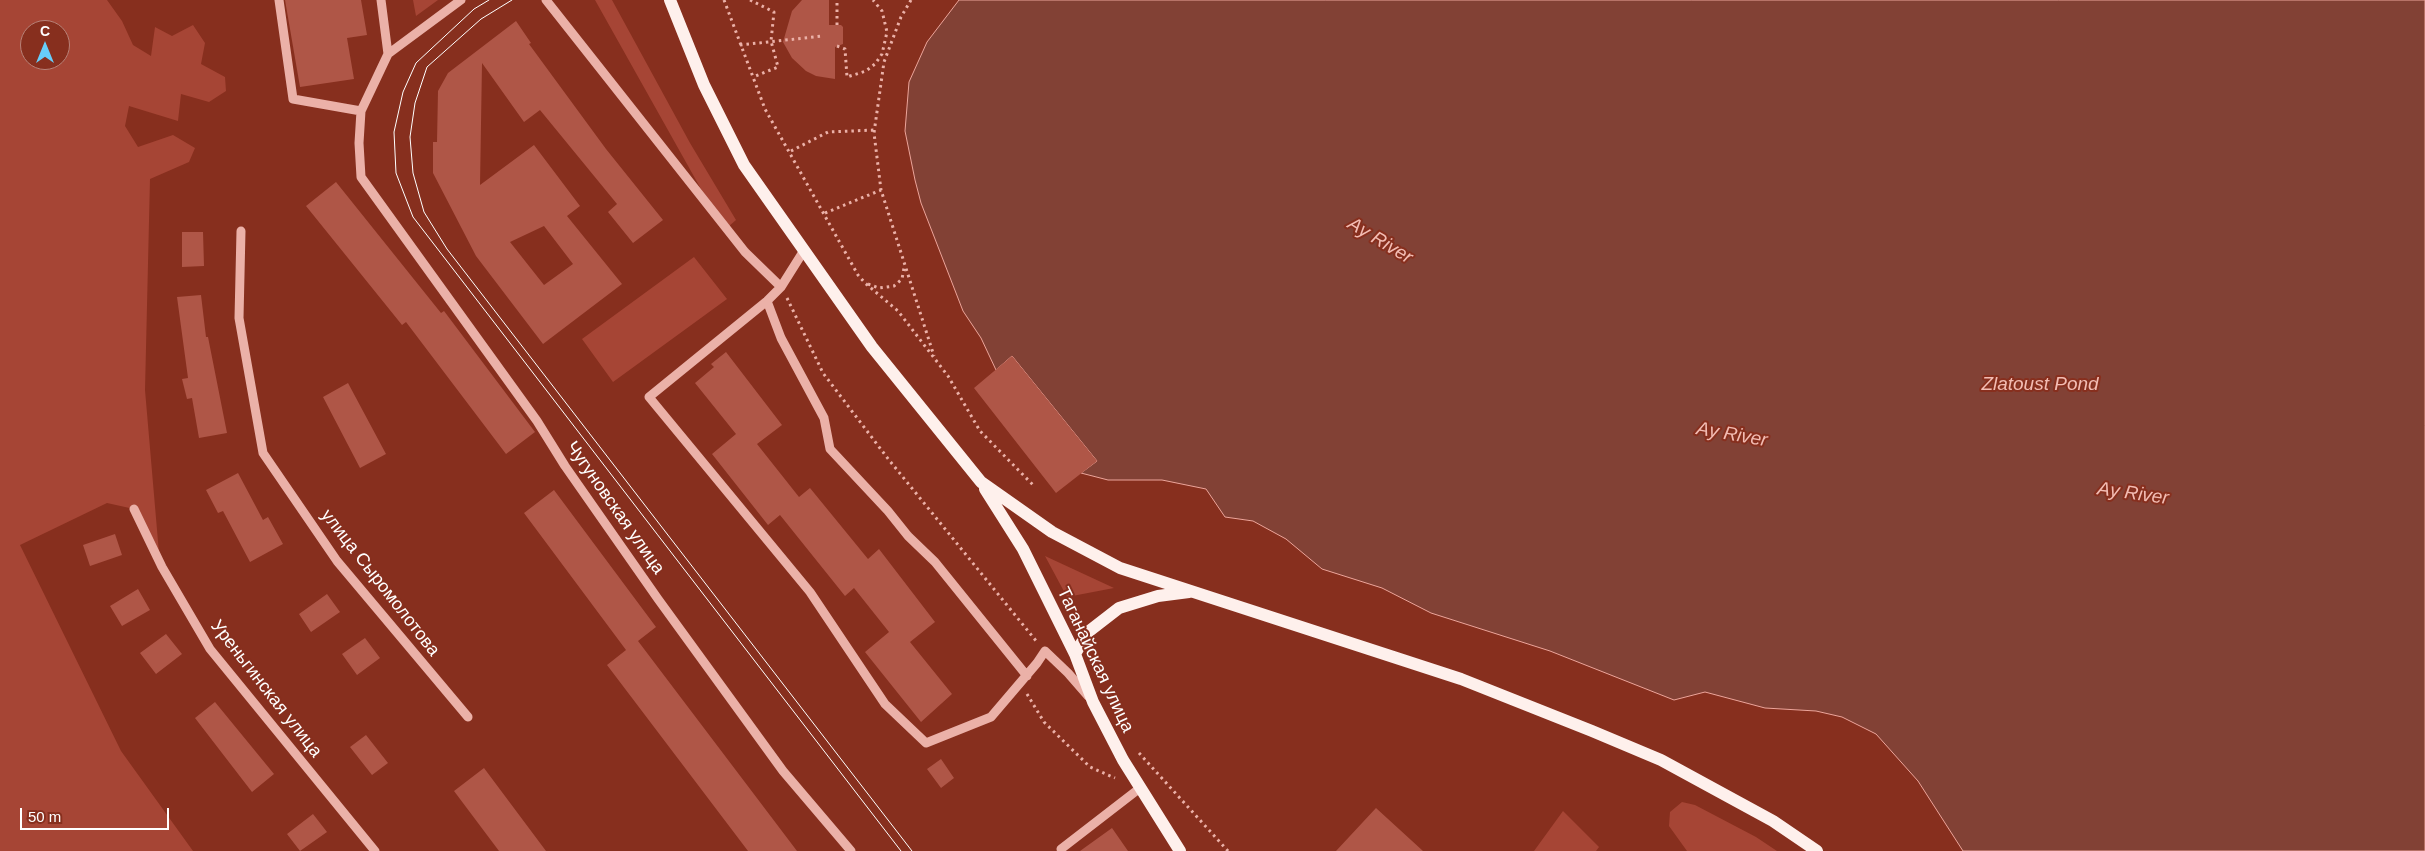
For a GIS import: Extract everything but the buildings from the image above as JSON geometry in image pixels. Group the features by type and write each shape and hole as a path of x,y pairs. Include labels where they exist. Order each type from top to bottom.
{"main road":[{"path":"670,0 704,85 744,165 803,252 872,347 981,482 1052,532 1120,568 1461,679 1653,756 1773,821 1817,851"},
{"name":"Таганайская улица","path":"981,482 1024,549 1075,654 1093,702 1140,788 1180,851"},
{"path":"1075,654 1088,632 1119,608 1158,596 1193,591"}],"street":[{"path":"278,0 294,99 362,111 388,54 461,0"},
{"path":"381,0 388,54"},
{"path":"546,0 745,252 782,286"},
{"name":"Чугуновская улица","path":"362,111 359,143 361,177 536,421 564,466 658,599 771,755 851,851"},
{"name":"улица Сыромолотова","path":"241,231 239,318 263,453 338,561 468,717"},
{"path":"803,252 782,286 767,301 649,396 810,592 885,704 926,743 991,718 1045,652 1068,673 1093,702"},
{"path":"767,301 781,338 824,418 830,449 888,511 908,536 935,562 1027,676"},
{"name":"Уреньгинская улица","path":"134,509 162,567 210,649 375,851"},
{"path":"1061,849 1140,788"}],"path":[{"path":"724,0 765,109 865,283 898,311 948,376 980,431 1035,487"},
{"path":"750,0 774,12 770,41 778,67 753,76"},
{"path":"837,0 837,25"},
{"path":"838,46 845,50 847,77 866,71 882,54 886,44 886,21 873,0"},
{"path":"911,0 901,17 884,62 875,130 881,190 935,358"},
{"path":"740,45 823,36"},
{"path":"791,152 828,132 875,130"},
{"path":"825,213 881,190"},
{"path":"865,283 879,288 894,286 902,279 904,266"},
{"path":"782,286 823,373 889,460 1045,652"},
{"path":"1021,683 1044,722 1090,767 1140,788 1158,774"},
{"path":"1132,745 1228,851"}],"shaded area":[{"path":"0,0 107,0 122,21 133,45 151,56 155,27 172,36 193,25 205,43 201,64 225,77 226,91 209,102 181,94 178,121 129,106 125,126 138,147 173,135 195,148 189,162 150,179 145,390 159,553 134,509 107,503 20,545 121,751 193,851 0,851"},
{"path":"413,0 438,0 416,16"},
{"path":"595,0 612,0 690,143 736,220 728,227 701,189"},
{"path":"694,257 727,299 613,382 582,339"},
{"path":"1045,556 1073,569 1114,588 1067,597"},
{"path":"1682,802 1695,805 1756,837 1777,851 1687,851 1669,826 1670,812"},
{"path":"1563,811 1599,847 1596,851 1534,851"}],"water":[{"name":"Zlatoust Pond","path":"959,0 2425,0 2425,851 1963,851 1918,781 1876,734 1842,717 1816,711 1765,708 1705,692 1674,700 1550,651 1431,613 1382,588 1322,569 1286,539 1253,521 1225,517 1206,489 1162,480 1108,480 1081,473 1097,461 1012,356 996,370 981,338 963,311 921,203 915,180 905,131 909,82 927,42"}],"tram line":[{"path":"489,0 474,9 416,63 403,92 394,132 396,173 413,217 901,851"},
{"path":"512,0 481,19 427,67 415,103 410,137 413,173 424,212 447,249 912,851"}],"water label":[{"name":"Ay River","path":"1380,241"},
{"name":"Ay River","path":"1732,435"},
{"name":"Ay River","path":"2133,494"}]}
